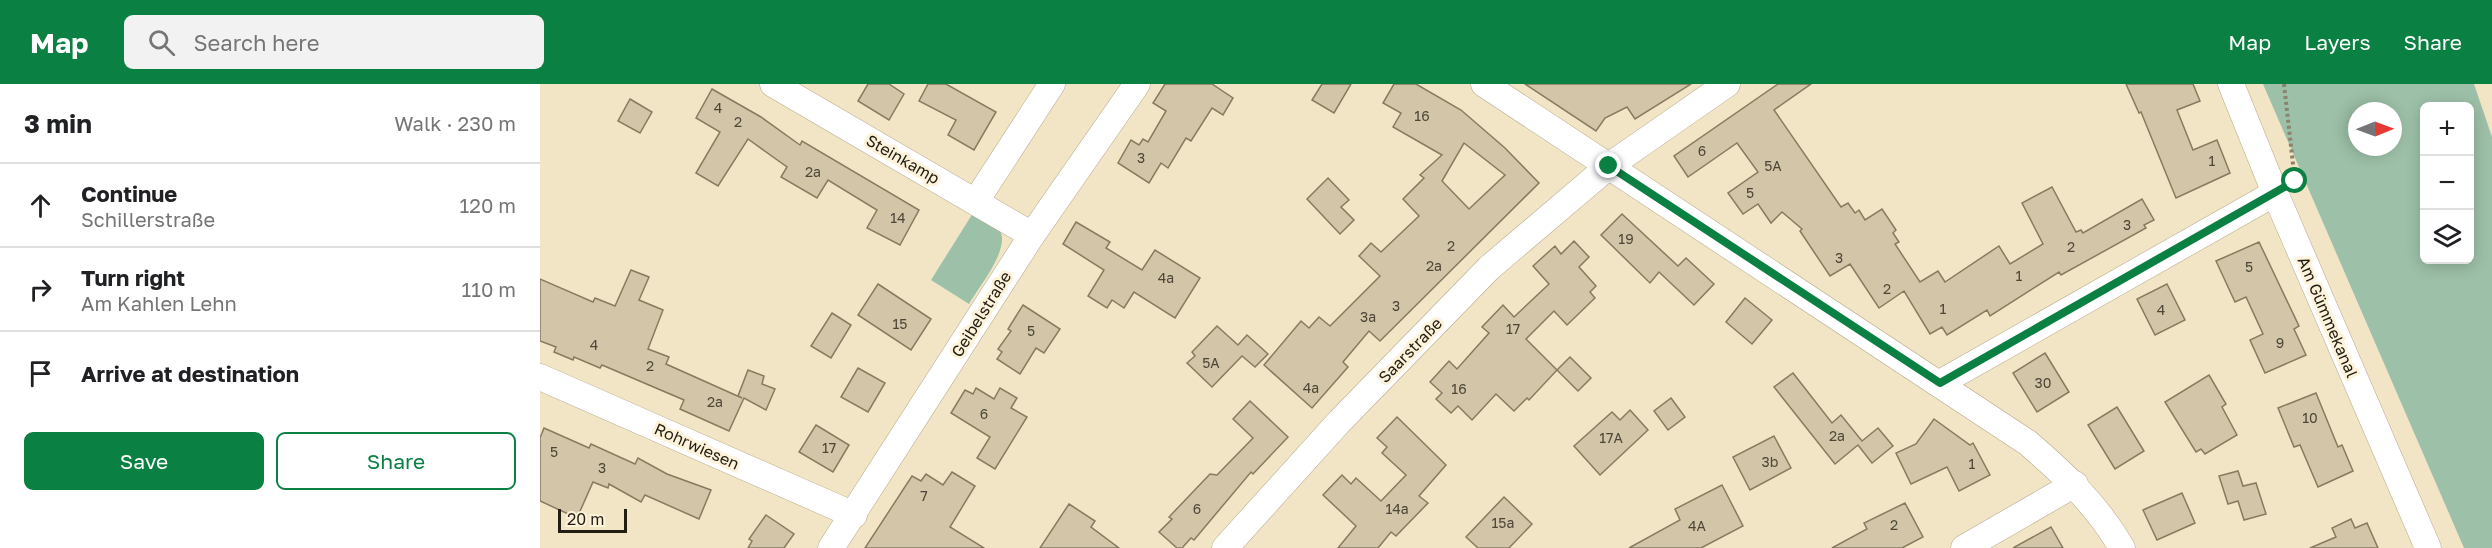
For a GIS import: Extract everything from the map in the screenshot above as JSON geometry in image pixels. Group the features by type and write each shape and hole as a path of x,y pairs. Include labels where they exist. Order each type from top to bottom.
{"street":[{"name":"Steinkamp","path":"773,84 1032,235"},
{"path":"976,201 1052,84"},
{"name":"Geibelstraße","path":"831,548 1032,235 1137,84"},
{"path":"1484,84 2028,443 2075,484 2107,521 2122,548"},
{"name":"Saarstraße","path":"1225,548 1339,422 1489,268 1609,166 1727,84"},
{"name":"Am Gümmekanal","path":"2232,84 2275,193 2428,548"},
{"path":"1940,383 2275,193"},
{"name":"Rohrwiesen","path":"540,377 854,515"},
{"path":"1964,548 2075,484"}],"path":[{"path":"2275,193 2295,181 2284,84"}],"green space":[{"path":"2263,84 2474,84 2492,137 2492,548 2464,548"},
{"path":"973,213 998,228 1002,235 1001,245 993,266 969,304 931,280"}],"building":[{"path":"868,84 889,84 904,94 889,120 858,101"},
{"path":"928,84 946,84 996,112 974,150 948,135 956,120 919,101"},
{"path":"1165,84 1212,84 1233,98 1223,115 1212,108 1191,141 1186,138 1168,168 1161,163 1149,183 1118,163 1131,140 1139,145 1143,139 1148,142 1166,111 1153,103"},
{"path":"1322,84 1351,84 1334,113 1312,100"},
{"path":"1394,84 1416,84 1461,110 1505,148 1539,183 1380,341 1369,331 1343,362 1348,367 1312,408 1264,365 1301,321 1309,328 1319,317 1330,326 1380,276 1359,256 1371,243 1381,252 1419,216 1403,199 1424,178 1420,175 1442,155 1393,127 1401,113 1383,103","holes":["1464,143 1505,175 1469,209 1442,181"]},
{"path":"1525,84 1691,84 1635,119 1627,107 1605,118 1596,131"},
{"path":"1778,84 1811,84 1774,110 1841,207 1848,203 1855,213 1859,210 1865,220 1882,209 1896,230 1893,233 1899,242 1895,244 1920,282 1938,271 1945,282 1999,246 2010,264 2043,244 2022,203 2052,187 2076,232 2081,230 2083,233 2142,199 2154,220 2144,225 2146,228 2061,275 2059,272 1990,316 1987,310 1947,335 1942,327 1930,334 1904,291 1879,308 1850,264 1830,276 1800,231 1802,229 1782,212 1771,223 1758,204 1743,214 1728,193 1758,172 1737,143 1688,177 1674,156"},
{"path":"2126,84 2193,84 2200,101 2177,110 2193,150 2217,140 2230,173 2176,198 2141,112 2139,113"},
{"path":"712,89 761,117 800,145 802,141 919,210 900,245 867,228 877,210 828,180 817,198 781,177 787,167 748,139 718,186 696,173 720,132 696,118"},
{"path":"630,99 652,112 640,133 618,121"},
{"path":"1328,178 1349,200 1341,207 1354,220 1340,234 1307,199"},
{"path":"1622,214 1678,266 1686,258 1714,284 1694,305 1659,272 1650,283 1601,235"},
{"path":"1076,222 1110,242 1106,248 1142,270 1155,250 1200,278 1175,318 1134,292 1124,308 1112,300 1107,308 1088,296 1104,270 1063,244"},
{"path":"1574,241 1589,257 1579,267 1596,286 1590,292 1595,298 1567,325 1554,311 1526,339 1557,370 1529,400 1527,398 1514,411 1496,394 1472,420 1458,406 1451,413 1436,399 1442,393 1430,382 1449,361 1457,369 1489,333 1482,327 1503,305 1514,317 1549,284 1533,266 1555,246 1561,254"},
{"path":"2259,242 2299,326 2294,329 2306,355 2265,373 2250,340 2263,334 2246,297 2235,302 2216,261"},
{"path":"631,270 649,277 639,300 663,310 648,349 669,357 666,364 742,398 738,396 748,370 764,376 762,384 775,389 766,410 744,398 729,431 680,409 684,400 602,365 600,368 574,357 573,360 554,352 556,347 540,341 540,279 593,302 595,298 615,306"},
{"path":"878,284 931,319 911,350 858,315"},
{"path":"2167,284 2185,320 2155,335 2137,299"},
{"path":"1745,298 1772,320 1752,344 1726,322"},
{"path":"1023,305 1060,329 1044,353 1036,348 1020,374 997,359 1002,352 998,349 1011,331 1008,329"},
{"path":"832,313 851,325 831,358 811,346"},
{"path":"1217,326 1238,345 1247,335 1268,354 1255,367 1242,356 1212,387 1187,363 1195,356 1192,352"},
{"path":"2045,353 2069,392 2037,412 2013,373"},
{"path":"1570,357 1591,378 1578,391 1557,370"},
{"path":"858,368 885,383 868,412 841,397"},
{"path":"1793,373 1832,423 1841,415 1862,441 1878,428 1893,446 1872,463 1858,445 1835,464 1774,387"},
{"path":"2209,375 2226,404 2222,407 2237,435 2205,454 2201,449 2196,452 2165,402"},
{"path":"976,388 994,399 1000,388 1017,398 1011,408 1027,417 995,469 977,458 990,437 951,413 965,390 973,394"},
{"path":"2316,393 2338,447 2342,445 2353,471 2318,487 2300,445 2294,447 2278,408"},
{"path":"1671,398 1685,417 1668,430 1654,411"},
{"path":"1250,401 1288,437 1253,474 1251,472 1194,540 1191,538 1182,548 1177,548 1159,532 1172,519 1169,517 1210,474 1217,475 1253,438 1233,419"},
{"path":"2117,407 2144,451 2115,469 2088,425"},
{"path":"1630,410 1648,430 1600,475 1574,446 1612,412 1620,420"},
{"path":"1397,417 1446,465 1419,496 1428,503 1396,536 1391,532 1378,548 1338,548 1356,526 1323,495 1342,475 1351,484 1356,478 1381,501 1406,475 1382,453 1387,447 1377,438"},
{"path":"1934,419 1970,445 1973,443 1990,475 1959,491 1947,467 1911,484 1896,453 1916,444"},
{"path":"816,425 849,445 833,472 799,452"},
{"path":"544,428 589,448 591,444 635,464 638,458 667,474 711,490 699,519 645,495 641,502 609,484 608,488 593,482 577,518 540,501 540,438"},
{"path":"1774,436 1791,468 1750,490 1733,457"},
{"path":"2238,471 2243,486 2256,483 2266,514 2244,520 2238,501 2228,504 2219,476"},
{"path":"952,472 975,486 950,527 984,548 865,548 912,476 921,481 926,474 943,485"},
{"path":"1722,485 1743,526 1701,548 1629,548 1680,520 1675,509"},
{"path":"2182,493 2195,523 2157,540 2143,510"},
{"path":"1504,497 1532,524 1509,548 1478,548 1466,537"},
{"path":"1905,503 1923,537 1902,548 1832,548 1867,529 1864,523"},
{"path":"1069,504 1095,521 1091,527 1119,548 1040,548"},
{"path":"766,515 794,534 784,548 748,548 752,541 749,539"},
{"path":"2351,519 2355,528 2367,523 2378,548 2310,548 2336,537 2332,528"},
{"path":"2051,527 2063,548 2013,548"}],"route":[{"path":"1609,166 1940,383 2295,181"}]}
